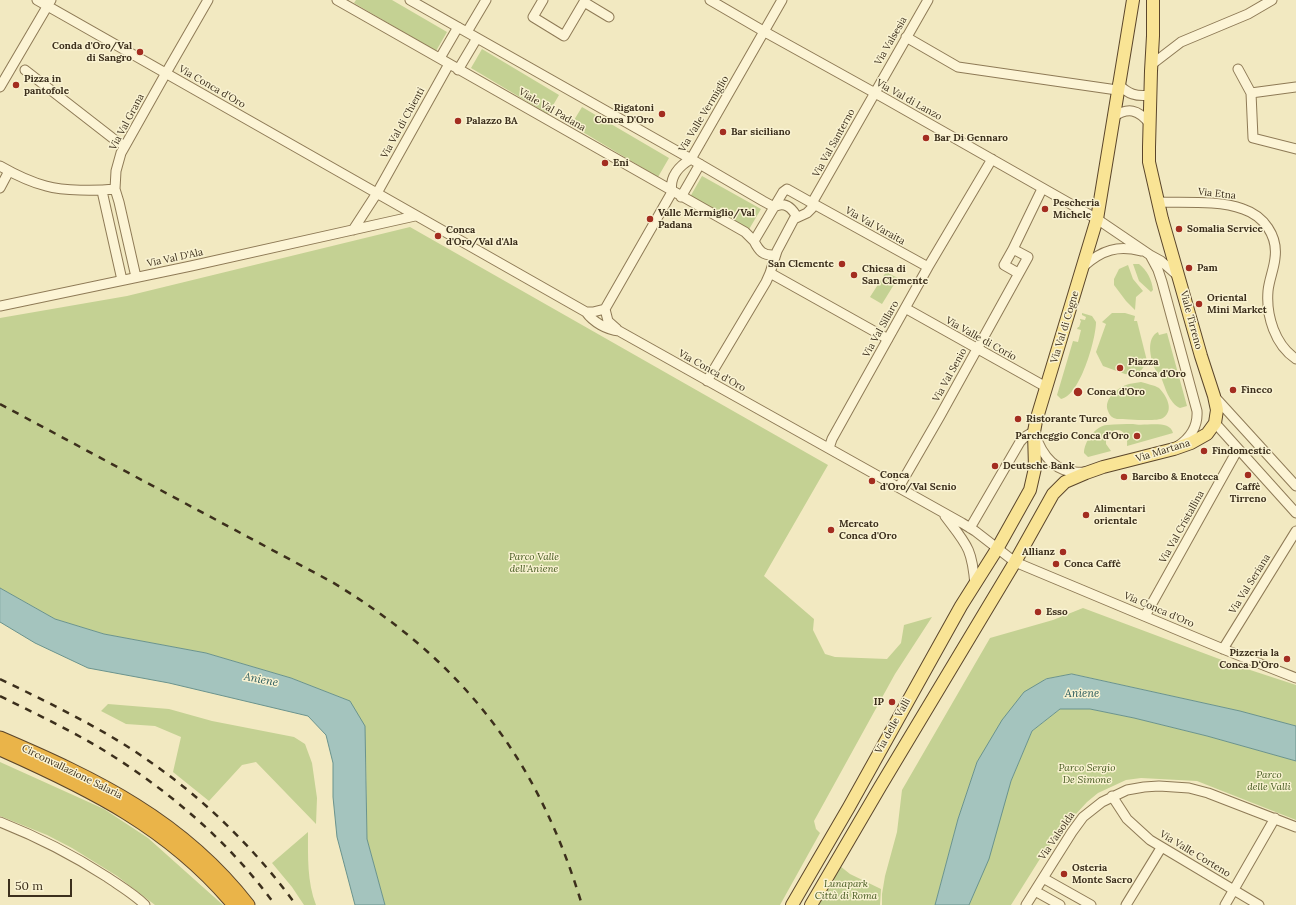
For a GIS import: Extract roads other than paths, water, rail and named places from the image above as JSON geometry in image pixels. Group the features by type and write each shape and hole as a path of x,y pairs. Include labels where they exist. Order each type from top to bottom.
{"highway":[{"name":"Circonvallazione Salaria","path":"0,738 92,780 147,812 201,855 248,905"},
{"name":"Circonvallazione Salaria","path":"0,749 90,791 140,820 157,832 198,867 234,905"}],"main road":[{"path":"1084,266 1097,219 1133,0"},
{"name":"Viale Tirreno","path":"1153,0 1149,159 1158,202 1201,356 1214,396"},
{"name":"Via Val di Cogne","path":"1046,387 1084,266"},
{"path":"997,549 1032,483 1035,468 1034,432 1046,387"},
{"path":"1214,396 1217,410 1215,423"},
{"name":"Via Martana","path":"1103,467 1174,449 1191,443 1203,437 1215,423"},
{"path":"1015,562 1055,491 1067,481 1103,467"},
{"name":"Via delle Valli","path":"792,905 849,807 957,612 997,549"},
{"name":"Via delle Valli","path":"811,905 1015,562"}],"street":[{"name":"Via Conca d'Oro","path":"37,0 50,3 166,73 586,312 590,318 596,322 613,331 619,331 899,487 943,514 970,528 997,549"},
{"name":"Via Val Grana","path":"136,277 115,189 116,171 121,153 208,0"},
{"name":"Viale Val Padana","path":"337,0 672,192 745,232 754,241 759,251 768,256 775,256"},
{"path":"410,0 774,207"},
{"path":"467,32 486,0"},
{"path":"543,0 533,17 564,36 584,2 609,17"},
{"name":"Via Val di Lanzo","path":"710,0 1097,219 1148,254 1161,261 1179,277"},
{"name":"Via Valle Vermiglio","path":"605,309 672,192 671,183 674,174 680,166 691,159 782,0"},
{"name":"Via Valsesia","path":"874,93 928,0"},
{"path":"1151,65 1181,42 1248,14 1272,0"},
{"path":"0,87 50,3"},
{"path":"440,58 458,27"},
{"path":"906,37 958,67 1118,87 1138,96 1150,95"},
{"path":"458,70 477,38"},
{"name":"Via Val di Chienti","path":"354,230 377,193 449,64"},
{"path":"1238,69 1251,93 1253,138 1296,149"},
{"path":"25,70 114,140 125,146"},
{"path":"1251,93 1296,87"},
{"name":"Via Val Santerno","path":"797,217 810,211 812,208 812,203 874,93"},
{"path":"1113,117 1121,112 1132,111 1142,116 1150,124"},
{"name":"Via Val Sillaro","path":"829,448 832,439 928,267 992,159"},
{"path":"681,197 700,164"},
{"path":"0,166 49,187 102,191 115,189"},
{"path":"0,188 9,171"},
{"name":"Via Val Varaita","path":"774,207 783,192 788,189 928,267"},
{"path":"1018,273 1004,265 1042,189"},
{"path":"102,191 122,280"},
{"name":"Via Etna","path":"1158,202 1233,206 1253,213 1265,223 1273,240 1276,252 1268,291 1268,304 1271,323 1278,338 1289,353 1296,359"},
{"path":"707,381 770,273 775,256 797,217 786,205 778,205 774,207 754,241"},
{"name":"Via Val D'Ala","path":"0,306 415,216"},
{"name":"Via Val Senio","path":"899,487 1028,257 1013,248"},
{"path":"1084,266 1097,256 1113,249 1128,248 1148,254"},
{"name":"Viale Tirreno","path":"1148,254 1156,266 1162,282 1196,411 1196,422 1191,433 1183,443 1174,449"},
{"path":"770,273 888,338"},
{"name":"Via Valle di Corio","path":"905,308 1046,387"},
{"path":"586,312 594,312 605,309 608,321 619,331"},
{"name":"Viale Tirreno","path":"1214,396 1296,486"},
{"path":"1215,423 1296,513"},
{"path":"970,528 1020,442 1026,436 1034,432 1045,456 1061,469 1078,473 1103,467"},
{"name":"Via Val Cristallina","path":"1145,616 1238,449"},
{"path":"943,514 964,539 969,549 973,564 975,585"},
{"name":"Via Val Seriana","path":"1223,649 1296,531"},
{"path":"997,549 1015,562"},
{"name":"Via Conca d'Oro","path":"1015,562 1296,678"},
{"name":"Via Valsolda","path":"1026,905 1072,832 1084,817 1096,806 1112,796 1127,790 1147,786 1184,787 1202,791 1296,827"},
{"name":"Via Valle Corteno","path":"1112,796 1131,823 1150,840 1161,848 1259,905"},
{"path":"1225,905 1275,818"},
{"path":"0,822 44,840 118,884 145,905"},
{"path":"1126,905 1161,848"},
{"path":"1043,878 1091,905"},
{"path":"1035,891 1060,905"}],"water":[{"name":"Aniene","path":"0,588 55,619 104,634 206,653 291,678 350,701 365,726 367,839 385,905 355,905 337,837 333,797 333,763 326,735 308,716 169,683 88,668 35,643 0,622"},
{"name":"Aniene","path":"1072,674 1240,711 1296,726 1296,761 1207,736 1134,718 1090,709 1060,709 1032,731 1011,781 989,859 969,905 935,905 958,819 977,762 1002,720 1024,692 1046,679"}],"railway":[{"path":"0,404 332,582 379,613 420,645 457,680 490,718 518,759 543,804 564,852 582,905"},
{"path":"0,679 62,709 98,729 126,746 181,785 231,829 254,853 296,905"},
{"path":"0,696 51,721 100,748 125,764 173,799 238,859 275,905"}],"place":[{"name":"Conda d'Oro/Val di Sangro","path":"140,52"},
{"name":"Pizza in pantofole","path":"16,85"},
{"name":"Rigatoni Conca D'Oro","path":"662,114"},
{"name":"Palazzo BA","path":"458,121"},
{"name":"Bar siciliano","path":"723,132"},
{"name":"Bar Di Gennaro","path":"926,138"},
{"name":"Eni","path":"605,163"},
{"name":"Pescheria Michele","path":"1045,209"},
{"name":"Valle Mermiglio/Val Padana","path":"650,219"},
{"name":"Somalia Service","path":"1179,229"},
{"name":"Conca d'Oro/Val d'Ala","path":"438,236"},
{"name":"San Clemente","path":"842,264"},
{"name":"Pam","path":"1189,268"},
{"name":"Chiesa di San Clemente","path":"854,275"},
{"name":"Oriental Mini Market","path":"1199,304"},
{"name":"Piazza Conca d'Oro","path":"1120,368"},
{"name":"Fineco","path":"1233,390"},
{"name":"Conca d'Oro","path":"1078,392"},
{"name":"Ristorante Turco","path":"1018,419"},
{"name":"Parcheggio Conca d'Oro","path":"1137,436"},
{"name":"Findomestic","path":"1204,451"},
{"name":"Deutsche Bank","path":"995,466"},
{"name":"Caffè Tirreno","path":"1248,475"},
{"name":"Barcibo & Enoteca","path":"1124,477"},
{"name":"Conca d'Oro/Val Senio","path":"872,481"},
{"name":"Alimentari orientale","path":"1086,515"},
{"name":"Mercato Conca d'Oro","path":"831,530"},
{"name":"Allianz","path":"1063,552"},
{"name":"Conca Caffè","path":"1056,564"},
{"name":"Esso","path":"1038,612"},
{"name":"Pizzeria la Conca D‘Oro","path":"1287,659"},
{"name":"IP","path":"892,702"},
{"name":"Osteria Monte Sacro","path":"1064,874"}],"park label":[{"name":"Parco Valle dell'Aniene","path":"534,562"},
{"name":"Parco Sergio De Simone","path":"1087,774"},
{"name":"Parco delle Valli","path":"1269,780"},
{"name":"Lunapark Città di Roma","path":"846,890"}]}
